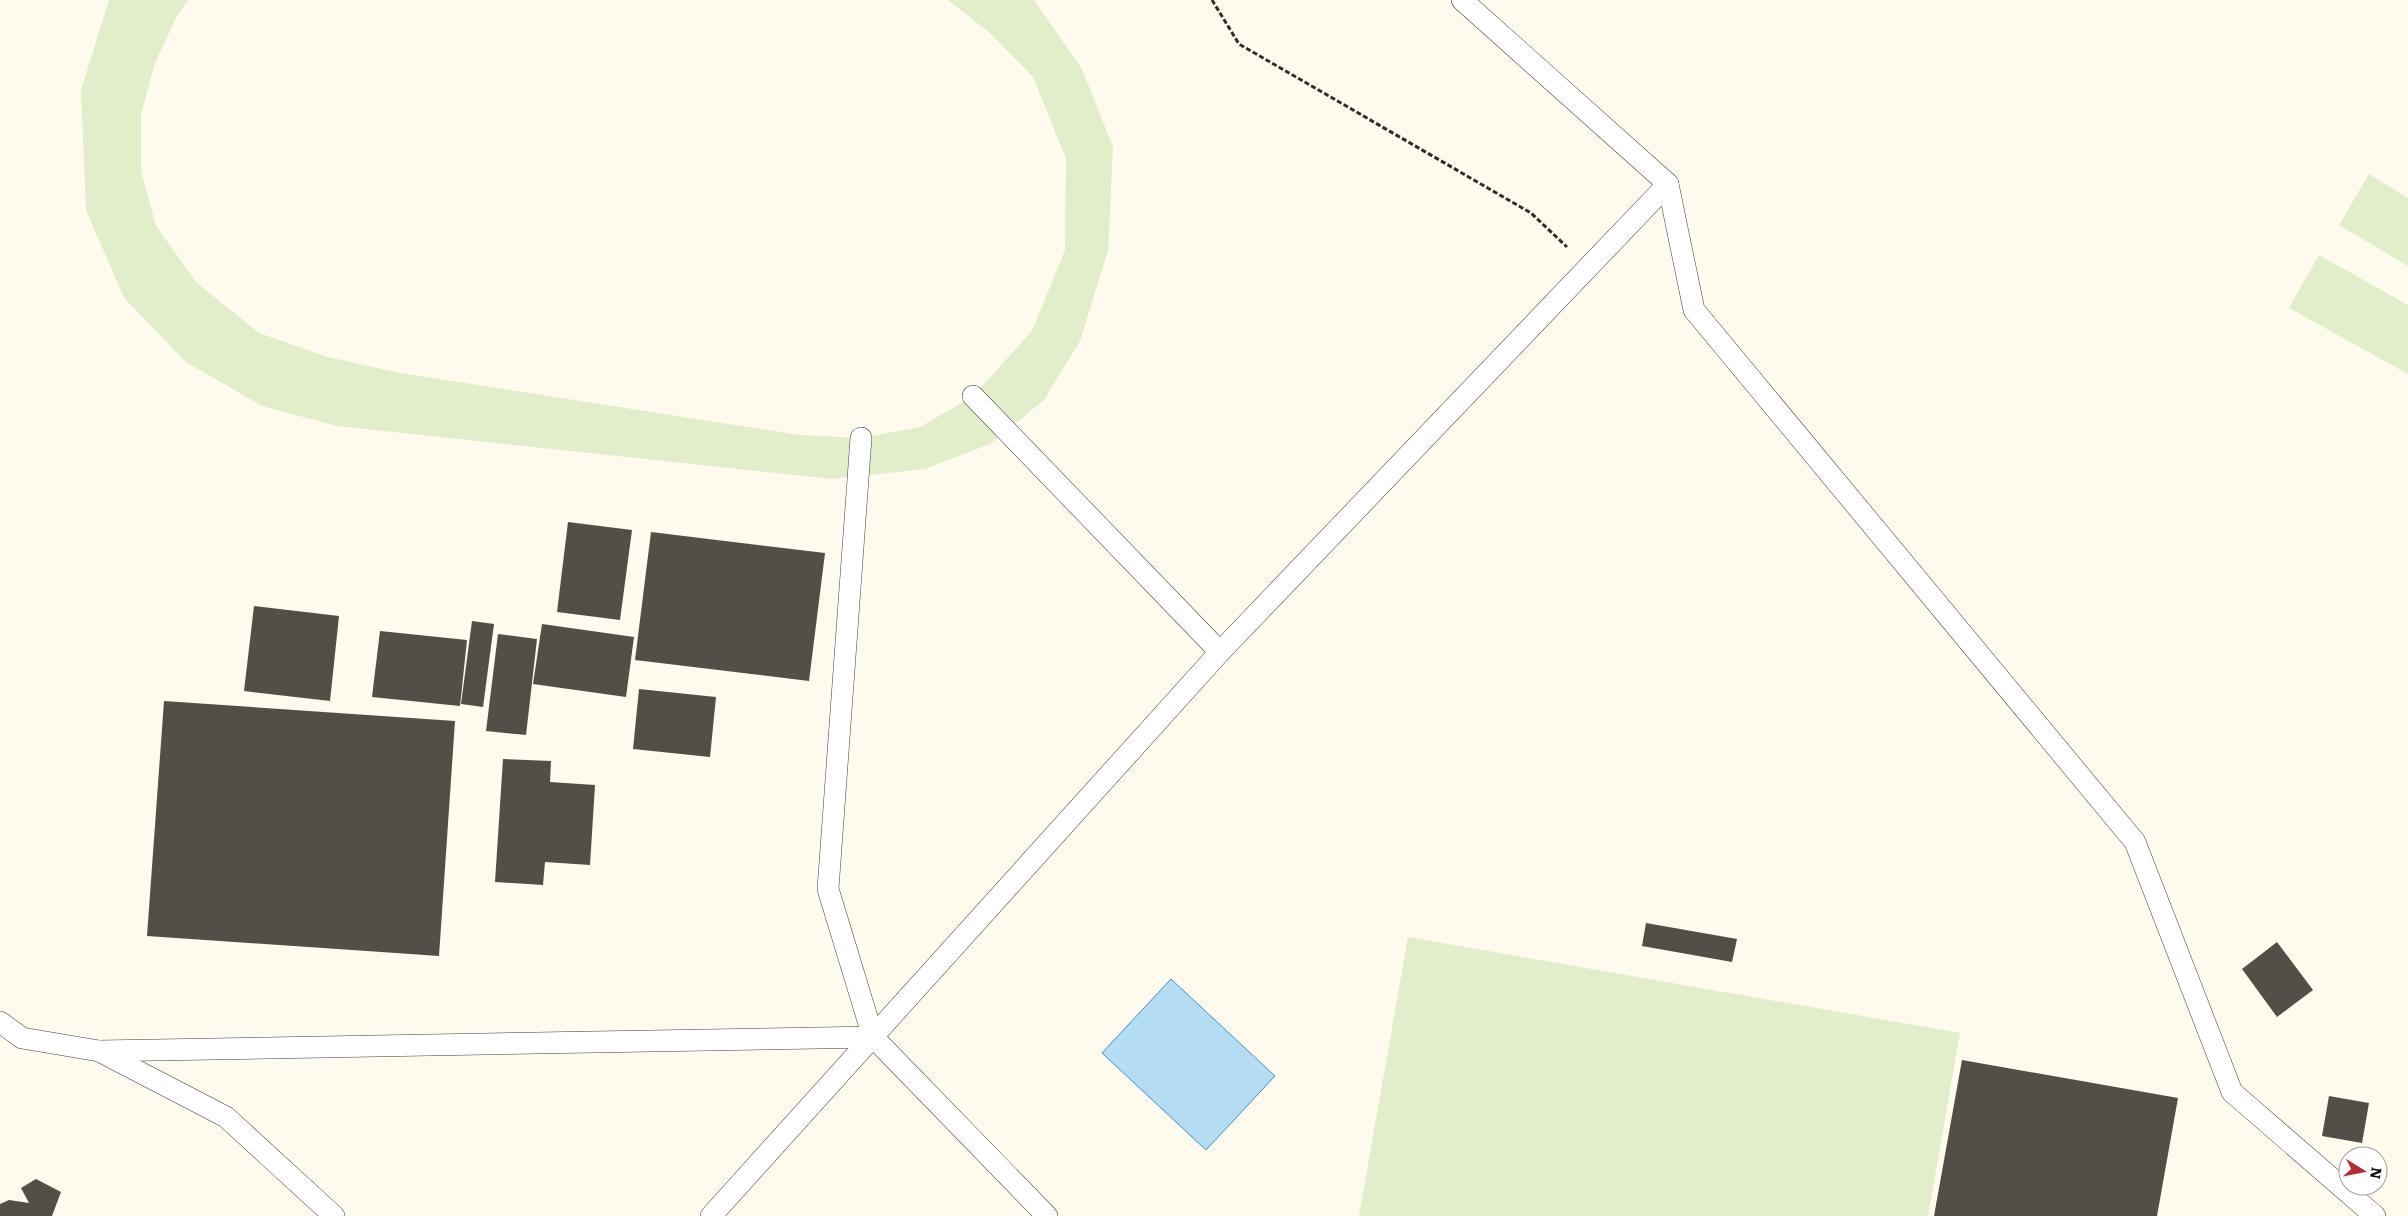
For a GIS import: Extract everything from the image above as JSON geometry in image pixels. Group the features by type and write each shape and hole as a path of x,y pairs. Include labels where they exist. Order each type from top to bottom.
{"lane":[{"path":"1462,0 1668,184 1694,310 2135,842 2232,1092 2375,1216"},
{"path":"711,1216 1220,652 1668,184"},
{"path":"973,396 1220,652"},
{"path":"861,438 828,889 873,1037 1047,1216"},
{"path":"0,1022 22,1038 99,1052 873,1037"},
{"path":"99,1052 226,1117 334,1216"}],"path":[{"path":"1212,0 1239,44 1531,213 1588,267"}],"green space":[{"path":"109,0 188,0 177,16 155,63 141,114 141,171 156,226 197,283 259,333 328,357 400,373 800,435 861,438 920,427 973,396 1032,331 1065,250 1066,159 1033,77 991,34 948,0 1034,0 1082,69 1113,147 1108,251 1080,341 1044,400 990,444 925,469 832,479 337,426 262,406 186,362 124,298 86,210 81,90"},
{"path":"2369,174 2408,198 2408,266 2339,225"},
{"path":"2319,255 2408,305 2408,374 2289,308"},
{"path":"1408,937 1960,1033 1928,1216 1359,1216"}],"water":[{"path":"1171,979 1275,1076 1206,1150 1102,1053"}],"building":[{"path":"568,522 632,530 620,620 557,612"},
{"path":"651,532 825,553 809,681 635,660"},
{"path":"254,606 339,616 330,701 244,691"},
{"path":"472,621 494,624 483,707 461,704"},
{"path":"542,624 634,637 626,697 533,684"},
{"path":"380,631 467,640 460,706 372,697"},
{"path":"498,634 537,639 526,735 486,731"},
{"path":"639,689 716,697 710,757 633,749"},
{"path":"164,701 455,721 439,956 147,936"},
{"path":"503,759 551,761 550,782 595,785 590,865 545,862 543,885 495,882"},
{"path":"1646,923 1737,939 1732,962 1642,946"},
{"path":"2277,942 2313,990 2277,1017 2242,969"},
{"path":"1962,1060 2178,1098 2157,1216 1934,1216"},
{"path":"2329,1096 2369,1103 2362,1143 2322,1136"},
{"path":"36,1179 61,1192 52,1216 0,1216 0,1204 9,1200 29,1203 21,1188"}]}
